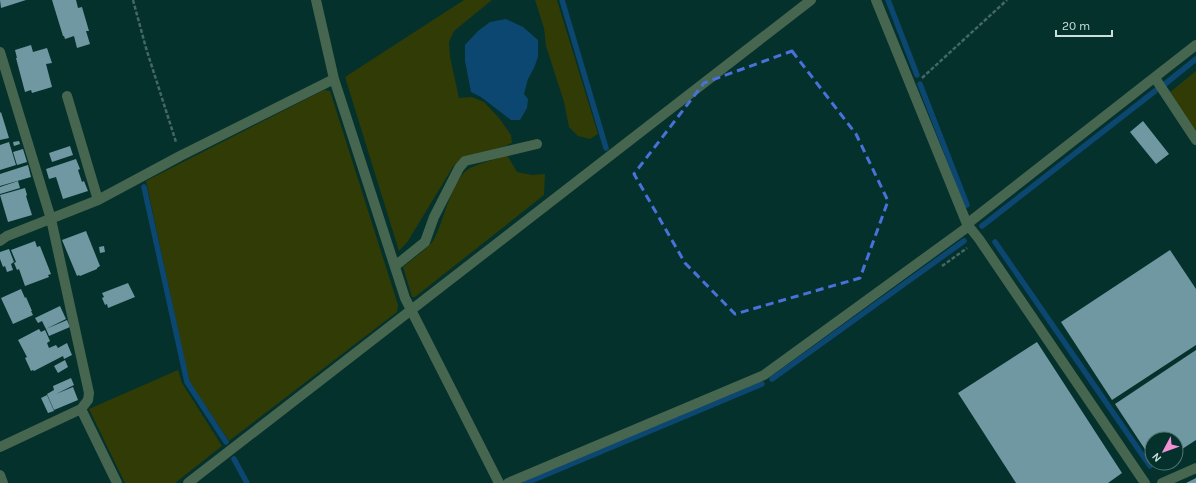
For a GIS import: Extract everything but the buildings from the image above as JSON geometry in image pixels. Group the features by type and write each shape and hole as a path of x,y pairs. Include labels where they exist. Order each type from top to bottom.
{"street":[{"path":"316,0 334,79 405,298 499,483"},
{"path":"188,483 811,0"},
{"path":"876,0 968,225 1145,483"},
{"path":"508,483 764,375 968,225 1196,46"},
{"path":"0,52 51,219 89,393 88,400 81,409 0,447"},
{"path":"1155,78 1196,140"},
{"path":"0,241 7,236 98,200 180,156 334,79"},
{"path":"67,96 98,200"},
{"path":"395,266 425,242 434,217 459,168 466,161 537,144"},
{"path":"81,409 117,483"},
{"path":"1162,483 1196,468"},
{"path":"0,475 3,483"}],"path":[{"path":"133,0 146,48 180,156"},
{"path":"910,83 923,78 1007,0"}],"highlighted area":[{"path":"792,51 856,134 888,201 860,278 735,314 685,263 634,174 704,83"}],"green space":[{"path":"464,0 492,0 454,31 449,42 450,57 459,98 472,97 484,102 499,118 511,135 512,143 464,157 454,165 408,241 399,251 345,77"},
{"path":"535,0 557,0 598,134 590,139 578,136 569,127 564,102 546,46 544,28"},
{"path":"1196,71 1196,133 1169,93"},
{"path":"324,90 330,91 398,305 397,312 229,441 189,381 146,181"},
{"path":"507,155 517,172 532,175 545,174 544,195 415,297 412,297 403,267 433,241 452,193 461,176 467,170 481,163"},
{"path":"178,370 182,383 222,446 175,483 125,483 89,409"}],"water":[{"path":"506,19 523,27 538,40 538,57 528,79 524,94 528,99 527,108 520,120 511,120 481,97 471,92 465,61 465,45 478,31 490,22"}],"waterway":[{"path":"562,0 606,148"},
{"path":"888,0 917,75"},
{"path":"1165,84 1196,59"},
{"path":"920,84 967,205"},
{"path":"982,226 1155,91"},
{"path":"144,187 187,382 226,442"},
{"path":"772,379 964,241"},
{"path":"995,242 1144,457"},
{"path":"526,483 762,384"},
{"path":"234,459 247,483"}]}
